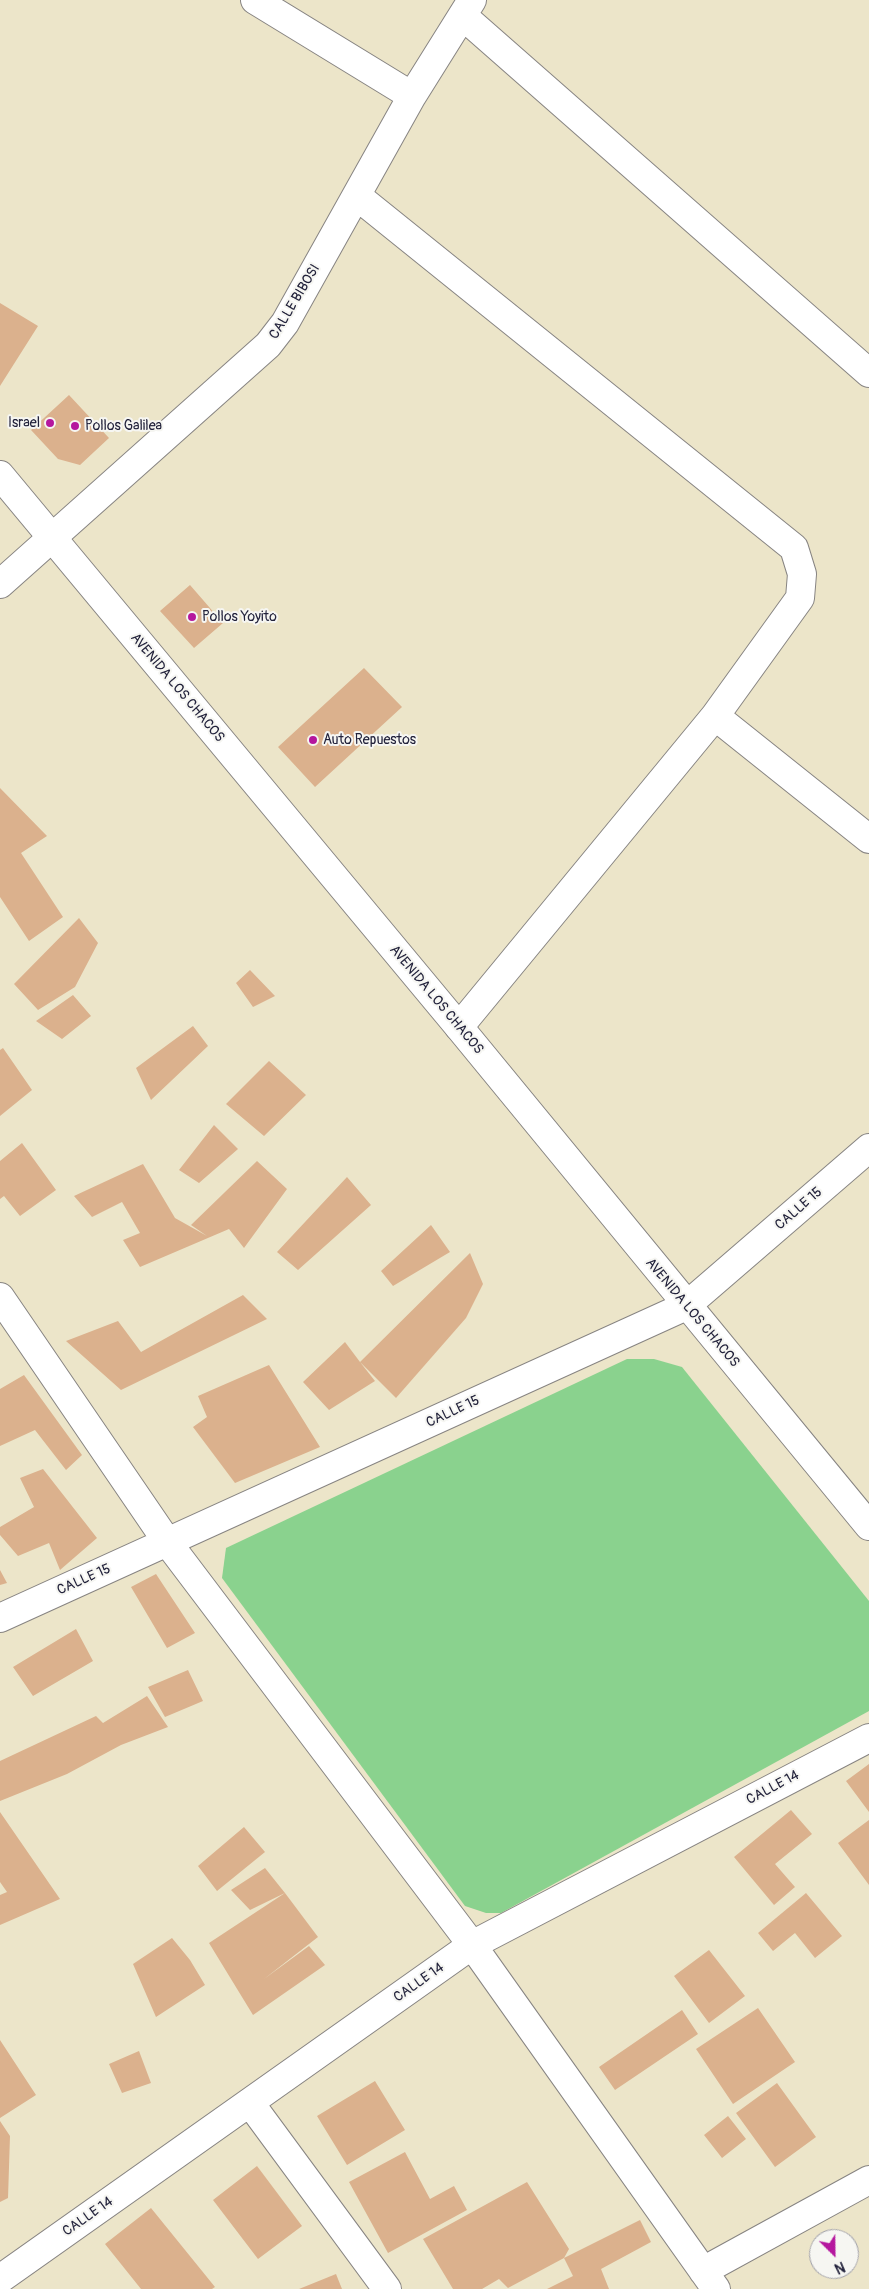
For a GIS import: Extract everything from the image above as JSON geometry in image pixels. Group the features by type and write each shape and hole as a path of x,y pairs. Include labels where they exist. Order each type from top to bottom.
{"street":[{"path":"255,0 412,96"},
{"path":"467,8 869,373"},
{"name":"CALLE BIBOSI","path":"1,581 268,345 285,322 412,96 467,8"},
{"path":"356,196 794,548 802,574 800,598 715,716 458,1027"},
{"name":"AVENIDA LOS CHACOS","path":"0,476 458,1027 869,1526"},
{"path":"715,716 869,839"},
{"name":"CALLE 15","path":"0,1618 686,1306 869,1148"},
{"path":"0,1297 168,1543 472,1945 710,2280 869,2180"},
{"name":"CALLE 14","path":"0,2279 472,1945 869,1738"},
{"path":"250,2103 387,2289"}],"green space":[{"path":"627,1359 654,1359 682,1367 869,1601 869,1711 501,1913 486,1913 465,1906 222,1578 226,1548"}],"building":[{"path":"0,303 38,326 0,386"},
{"path":"69,395 109,438 80,465 58,459 31,430"},
{"name":"Pollos Yoyito","path":"190,585 223,623 194,648 160,611"},
{"path":"364,668 402,707 315,787 278,747"},
{"path":"0,788 47,836 21,853 63,917 29,941 0,897"},
{"path":"79,918 98,943 75,987 38,1010 14,984"},
{"path":"250,970 275,996 253,1007 236,983"},
{"path":"73,995 91,1016 62,1039 36,1021"},
{"path":"193,1026 208,1046 151,1100 136,1068"},
{"path":"3,1048 32,1090 0,1116 0,1050"},
{"path":"269,1061 306,1095 264,1136 226,1104"},
{"path":"214,1125 238,1149 199,1183 179,1170"},
{"path":"22,1143 56,1190 20,1216 4,1196 0,1199 0,1161"},
{"path":"257,1161 287,1189 244,1248 229,1229 140,1267 123,1240 140,1233 122,1202 92,1217 74,1196 143,1164 175,1218 207,1236 191,1225"},
{"path":"347,1177 371,1205 298,1270 277,1252"},
{"path":"431,1225 450,1252 393,1286 381,1271"},
{"path":"470,1253 483,1284 466,1318 396,1398 360,1362"},
{"path":"243,1295 267,1319 121,1390 66,1341 118,1321 141,1352"},
{"path":"345,1342 375,1381 329,1410 303,1382"},
{"path":"269,1365 320,1447 235,1483 193,1427 207,1417 198,1396"},
{"path":"24,1375 82,1455 66,1470 35,1430 0,1446 0,1389"},
{"path":"43,1469 97,1538 60,1570 49,1543 18,1556 0,1535 0,1527 34,1507 20,1478"},
{"path":"0,1570 7,1583 0,1585"},
{"path":"156,1574 195,1633 167,1648 131,1587"},
{"path":"76,1629 93,1661 33,1696 13,1667"},
{"path":"188,1670 203,1701 165,1717 148,1687"},
{"path":"147,1696 168,1727 121,1745 67,1774 0,1801 0,1761 96,1716 103,1723"},
{"path":"869,1764 869,1812 846,1781"},
{"path":"791,1810 812,1834 775,1864 795,1887 774,1905 734,1857"},
{"path":"0,1812 60,1899 0,1925 0,1895 7,1892 0,1882"},
{"path":"869,1820 869,1885 838,1843"},
{"path":"244,1827 265,1852 217,1891 198,1866"},
{"path":"265,1868 285,1893 250,1910 231,1890"},
{"path":"285,1893 318,1937 264,1979 309,1946 325,1965 253,2015 209,1943"},
{"path":"806,1893 842,1936 815,1958 795,1933 773,1951 758,1933"},
{"path":"172,1938 190,1960 205,1985 156,2017 133,1964"},
{"path":"709,1950 745,1996 709,2023 674,1976"},
{"path":"758,2008 795,2062 733,2104 696,2049"},
{"path":"682,2010 698,2034 615,2090 599,2067"},
{"path":"0,2040 36,2095 0,2118"},
{"path":"139,2051 151,2083 122,2093 109,2064"},
{"path":"375,2081 405,2130 347,2165 317,2116"},
{"path":"777,2083 816,2137 775,2167 736,2113"},
{"path":"728,2116 746,2139 722,2158 704,2135"},
{"path":"0,2121 10,2136 8,2198 0,2202"},
{"path":"405,2152 430,2199 454,2186 467,2210 388,2253 349,2182"},
{"path":"257,2166 302,2226 258,2259 213,2200"},
{"path":"527,2182 569,2249 564,2258 508,2288 499,2279 482,2289 453,2289 423,2239"},
{"path":"151,2208 215,2287 212,2289 141,2289 105,2244"},
{"path":"640,2220 651,2242 601,2269 609,2289 547,2289 573,2276 564,2258"},
{"path":"336,2274 342,2289 299,2289"}],"place":[{"name":"Israel","path":"50,423"},
{"name":"Pollos Galilea","path":"75,426"},
{"name":"Pollos Yoyito","path":"192,617"},
{"name":"Auto Repuestos","path":"313,740"}]}
